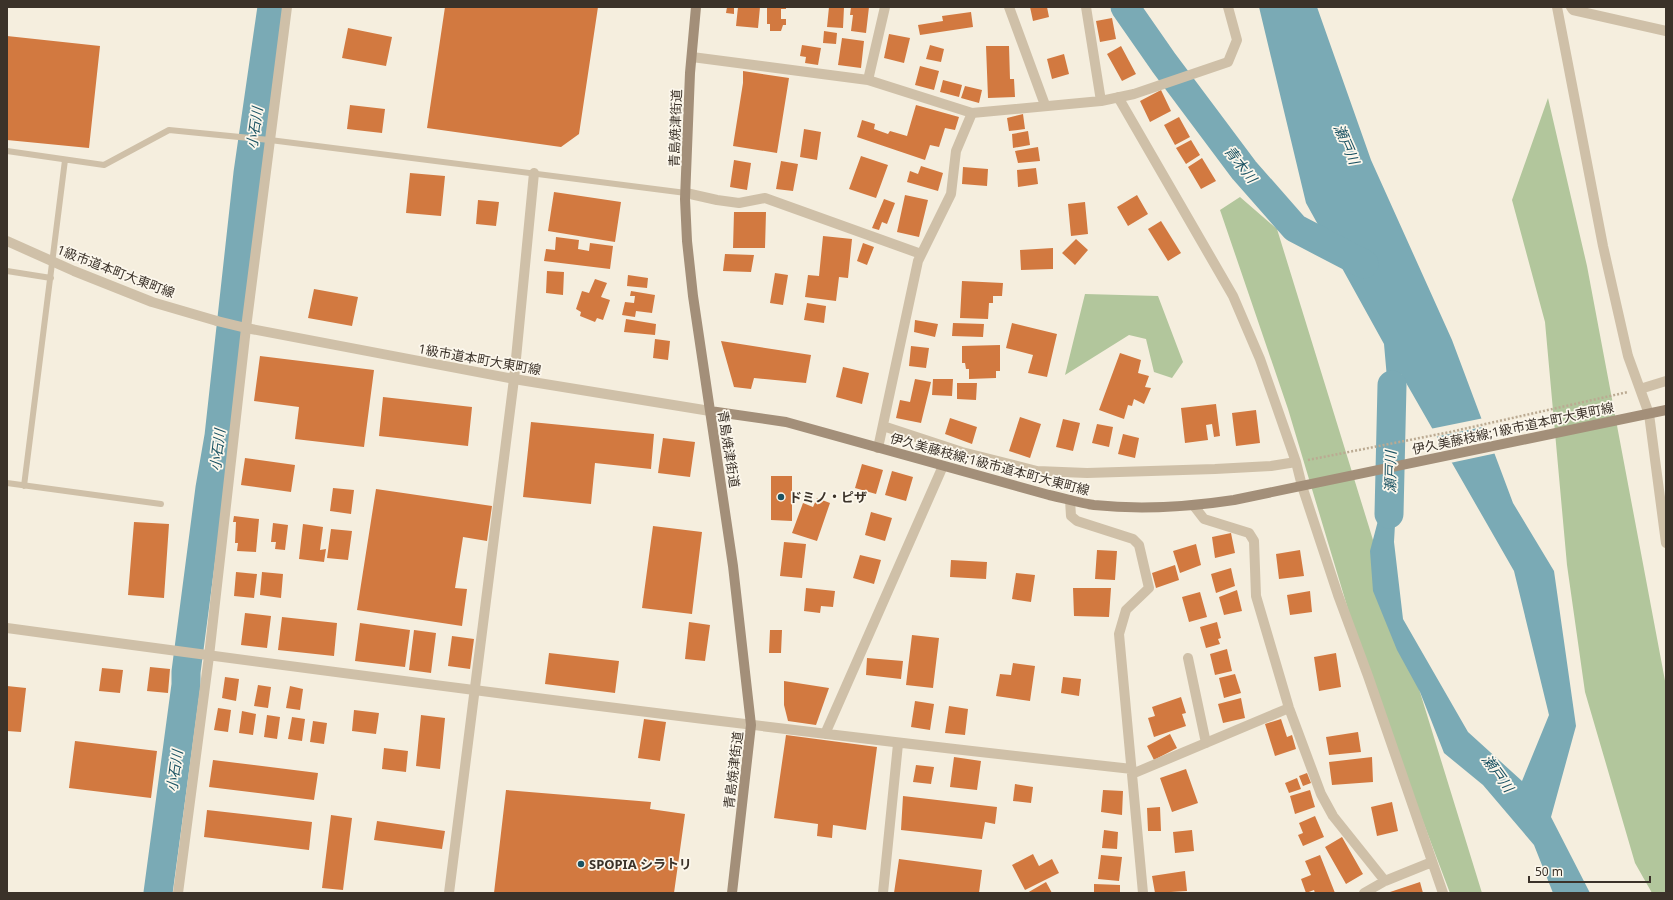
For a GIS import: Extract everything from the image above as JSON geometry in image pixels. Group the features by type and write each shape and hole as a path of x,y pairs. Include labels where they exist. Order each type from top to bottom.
{"main road":[{"name":"青島焼津街道","path":"696,7 692,57 686,193 688,249 733,566 751,724 732,893"},
{"name":"伊久美藤枝線;1級市道本町大東町線","path":"710,411 786,422 1070,500 1093,504 1155,507 1194,506 1234,500 1666,410"}],"street":[{"path":"178,893 209,656 246,328 287,7"},
{"path":"868,80 883,21 884,7"},
{"path":"1009,7 1045,105"},
{"path":"1086,7 1101,101"},
{"path":"692,57 868,80 972,113 1045,105 1101,101 1134,94 1203,69 1228,62 1237,40 1228,7"},
{"path":"1558,7 1604,246 1628,356 1649,414 1666,543"},
{"path":"1571,7 1573,10 1666,31"},
{"path":"1118,97 1233,296 1260,359 1296,462 1306,485 1338,595 1368,676 1443,893"},
{"path":"878,448 918,261 951,194 956,151 972,113"},
{"path":"449,893 476,690 514,379 534,174"},
{"path":"686,193 739,203 765,198 922,254"},
{"name":"1級市道本町大東町線","path":"7,241 74,271 152,302 246,328 514,379 710,411"},
{"path":"1640,389 1666,381"},
{"path":"883,426 962,452 1037,471 1087,472 1215,469 1271,466 1296,462"},
{"path":"825,734 943,466"},
{"path":"1070,500 1071,516 1077,521 1133,539 1139,545 1149,588 1126,610 1119,634 1143,893"},
{"path":"1194,506 1204,519 1249,533 1254,541 1256,596 1289,708 1321,794 1333,816 1385,881"},
{"path":"7,628 209,656 751,724 898,744 1132,772 1289,708"},
{"path":"1188,658 1206,743"},
{"path":"883,893 898,744"},
{"path":"1364,893 1385,881 1432,862"}],"lane":[{"path":"7,151 104,165 169,130 270,140 686,193"},
{"path":"24,486 66,160"},
{"path":"7,271 50,278"},
{"path":"7,483 162,504"}],"path":[{"path":"1308,460 1450,432 1640,389"}],"green space":[{"path":"1548,98 1587,266 1666,686 1666,893 1652,893 1635,863 1585,692 1567,565 1545,322 1512,200"},
{"path":"1240,197 1277,229 1482,893 1450,893 1368,676 1288,409 1220,210"},
{"path":"1085,294 1158,296 1183,362 1172,378 1154,372 1146,339 1129,335 1065,375"}],"water":[{"path":"1259,7 1317,7 1371,160 1452,340 1513,503 1554,571 1576,726 1551,817 1590,893 1553,893 1534,845 1483,785 1444,753 1420,692 1397,650 1373,591 1370,551 1390,475 1398,472 1394,542 1403,619 1468,732 1522,781 1549,715 1514,571 1401,374 1402,421 1391,424 1384,344 1306,203"}],"pier":[{"path":"1484,418 1487,426 1435,437 1430,429"},
{"path":"1491,438 1497,453 1450,463 1441,448"}],"building":[{"path":"445,7 598,7 579,134 561,147 427,128"},
{"path":"727,7 734,7 734,14 726,13"},
{"path":"738,7 760,7 758,28 736,26"},
{"path":"767,7 786,7 786,9 781,9 781,19 786,19 786,25 783,25 781,31 770,31 770,24 767,24"},
{"path":"829,7 844,7 843,28 827,27"},
{"path":"851,7 869,7 866,33 851,31 853,15 850,15"},
{"path":"1030,7 1047,7 1049,17 1033,21"},
{"path":"971,12 973,27 920,35 918,25 943,21 942,16"},
{"path":"1112,18 1116,39 1100,42 1096,21"},
{"path":"348,28 392,37 386,66 342,58"},
{"path":"824,31 837,33 836,44 823,43"},
{"path":"889,34 910,38 904,63 884,58"},
{"path":"7,36 100,46 89,148 7,140"},
{"path":"842,38 864,41 861,68 838,65"},
{"path":"802,45 821,48 818,65 805,63 806,57 800,56"},
{"path":"930,45 944,49 941,62 926,59"},
{"path":"986,46 1009,46 1010,79 1014,79 1015,97 988,98"},
{"path":"1121,46 1136,74 1122,81 1107,54"},
{"path":"1064,54 1069,74 1052,79 1047,59"},
{"path":"920,66 939,71 934,90 915,85"},
{"path":"743,71 789,78 777,153 733,146 743,83"},
{"path":"943,80 962,85 959,97 940,92"},
{"path":"965,86 982,90 979,103 961,98"},
{"path":"1161,90 1171,111 1150,122 1140,101"},
{"path":"350,105 385,109 382,133 347,129"},
{"path":"916,105 959,117 955,130 945,128 939,147 930,145 925,160 857,137 862,120 875,124 874,129 888,134 890,131 907,136"},
{"path":"1023,114 1025,129 1009,131 1007,118"},
{"path":"1179,117 1190,137 1175,145 1164,125"},
{"path":"804,129 821,132 817,160 800,157"},
{"path":"1028,131 1030,145 1013,148 1012,134"},
{"path":"1191,140 1200,155 1186,164 1176,148"},
{"path":"1038,147 1040,161 1018,163 1015,151"},
{"path":"861,156 888,165 876,198 849,189"},
{"path":"1202,158 1216,181 1201,189 1188,167"},
{"path":"734,160 751,163 747,190 730,187"},
{"path":"781,161 798,164 793,191 776,189"},
{"path":"921,166 943,173 938,191 907,182 910,171 918,174"},
{"path":"963,167 988,169 987,186 962,184"},
{"path":"1036,168 1038,184 1018,187 1017,170"},
{"path":"410,173 445,176 441,216 406,213"},
{"path":"554,192 621,202 615,242 548,231"},
{"path":"905,195 928,200 919,237 897,232"},
{"path":"1137,195 1148,214 1128,226 1117,207"},
{"path":"884,199 895,203 887,224 882,222 879,230 872,228"},
{"path":"478,200 499,202 496,226 476,224"},
{"path":"1085,202 1088,234 1071,236 1068,204"},
{"path":"734,212 766,212 765,248 733,248"},
{"path":"1161,221 1181,253 1168,261 1148,229"},
{"path":"823,236 852,239 848,278 839,277 836,301 805,297 808,275 819,276"},
{"path":"556,237 579,240 578,249 589,251 590,243 613,246 610,269 544,261 546,249 555,250"},
{"path":"1076,239 1088,250 1075,265 1062,253"},
{"path":"863,243 874,247 867,265 857,261"},
{"path":"1053,248 1053,269 1021,270 1020,250"},
{"path":"725,254 754,255 751,272 723,271"},
{"path":"547,271 564,272 563,295 546,293"},
{"path":"775,273 788,275 783,305 770,303"},
{"path":"628,275 648,278 647,288 627,286"},
{"path":"595,279 607,283 601,297 610,300 603,320 597,318 595,322 580,316 581,312 576,309 582,291 589,293"},
{"path":"962,281 1003,283 1002,296 993,296 993,303 989,303 988,319 960,318"},
{"path":"314,289 358,297 352,326 308,318"},
{"path":"631,291 655,295 652,313 636,311 635,317 622,315 625,302 634,303 635,296 630,296"},
{"path":"807,303 826,306 824,323 804,320"},
{"path":"626,319 656,324 655,335 624,332"},
{"path":"915,320 938,324 935,337 914,332"},
{"path":"953,323 984,324 983,337 952,336"},
{"path":"1012,323 1057,334 1047,377 1028,373 1033,355 1006,348"},
{"path":"655,339 670,341 668,360 653,358"},
{"path":"721,341 811,355 806,383 754,378 751,389 734,387"},
{"path":"1000,345 1000,371 996,371 996,378 969,379 969,369 966,369 965,363 962,363 962,346"},
{"path":"911,346 929,348 926,368 909,366"},
{"path":"1120,353 1141,360 1138,373 1149,376 1145,387 1151,388 1144,404 1134,399 1132,406 1128,405 1124,419 1099,410"},
{"path":"260,356 374,370 364,447 295,439 299,407 254,401"},
{"path":"843,367 869,373 862,404 836,397"},
{"path":"915,379 931,382 921,423 896,418 900,400 910,402"},
{"path":"933,379 953,379 952,396 932,395"},
{"path":"957,383 977,383 976,400 957,399"},
{"path":"383,397 472,407 468,446 379,436"},
{"path":"1216,404 1220,436 1214,437 1212,424 1206,425 1208,440 1185,443 1181,408"},
{"path":"1256,410 1260,443 1236,446 1232,413"},
{"path":"1020,417 1041,424 1030,458 1009,451"},
{"path":"950,418 977,427 972,444 945,434"},
{"path":"1063,419 1080,423 1073,451 1056,447"},
{"path":"531,422 654,434 651,469 595,463 591,504 523,497"},
{"path":"1097,424 1113,427 1109,447 1092,443"},
{"path":"1123,434 1139,438 1135,458 1118,454"},
{"path":"663,438 695,442 690,477 658,473"},
{"path":"245,458 295,465 291,492 241,485"},
{"path":"862,464 883,470 876,494 855,488"},
{"path":"892,471 913,477 906,501 885,495"},
{"path":"771,476 792,476 792,521 771,520"},
{"path":"333,488 354,490 351,514 330,511"},
{"path":"376,489 492,506 487,541 463,537 455,588 467,589 462,626 357,610"},
{"path":"817,498 830,503 817,541 792,533 803,503 813,507"},
{"path":"871,512 892,518 885,541 865,535"},
{"path":"234,516 259,519 256,552 237,551 238,543 235,543 236,522 233,522"},
{"path":"134,522 169,524 164,598 128,595"},
{"path":"273,523 288,525 285,550 275,549 276,542 271,542"},
{"path":"303,524 323,527 320,550 326,549 324,562 299,559"},
{"path":"653,526 702,532 692,614 642,608"},
{"path":"331,529 352,531 348,560 327,558"},
{"path":"1231,533 1235,553 1215,558 1212,537"},
{"path":"784,542 806,544 802,578 780,576"},
{"path":"1196,544 1201,565 1180,573 1173,551"},
{"path":"1097,550 1117,551 1115,580 1095,579"},
{"path":"1300,550 1304,576 1279,579 1276,554"},
{"path":"860,555 881,560 874,584 853,578"},
{"path":"951,560 987,562 986,579 950,577"},
{"path":"1175,565 1179,580 1156,588 1152,573"},
{"path":"1231,568 1235,586 1216,593 1211,574"},
{"path":"236,572 257,574 254,598 234,596"},
{"path":"262,572 283,574 281,598 260,595"},
{"path":"1016,573 1035,575 1031,602 1012,599"},
{"path":"806,588 835,591 833,607 821,606 820,613 804,611"},
{"path":"1073,588 1111,588 1109,617 1074,616"},
{"path":"1237,590 1242,611 1224,615 1219,597"},
{"path":"1310,591 1312,612 1290,615 1287,595"},
{"path":"1200,592 1207,617 1189,622 1182,597"},
{"path":"245,613 271,616 267,648 241,645"},
{"path":"282,617 337,623 334,656 278,650"},
{"path":"689,622 710,625 705,661 685,659"},
{"path":"1217,622 1221,638 1218,639 1220,644 1206,648 1200,627"},
{"path":"360,623 410,630 405,667 355,661"},
{"path":"414,630 436,633 431,673 409,670"},
{"path":"770,630 782,630 781,653 769,653"},
{"path":"912,635 939,638 933,688 906,685"},
{"path":"452,636 474,639 470,669 448,666"},
{"path":"1227,649 1232,671 1215,675 1210,654"},
{"path":"549,653 619,661 615,693 545,684"},
{"path":"1336,653 1341,687 1319,691 1314,657"},
{"path":"867,658 903,661 901,679 866,675"},
{"path":"1013,663 1035,666 1030,701 996,696 1000,674 1011,675"},
{"path":"150,667 170,669 168,693 147,691"},
{"path":"102,668 123,670 120,693 99,691"},
{"path":"1235,674 1241,693 1224,698 1219,678"},
{"path":"225,677 239,679 236,701 222,698"},
{"path":"1063,677 1081,679 1079,696 1061,693"},
{"path":"784,681 829,688 816,725 788,721 784,705"},
{"path":"258,685 271,687 268,708 254,706"},
{"path":"7,686 26,688 21,732 7,731"},
{"path":"290,686 303,689 300,710 286,708"},
{"path":"1181,697 1186,713 1182,714 1186,726 1154,737 1148,718 1155,716 1152,707"},
{"path":"1241,698 1245,718 1223,723 1218,704"},
{"path":"915,701 934,704 930,730 911,727"},
{"path":"949,706 968,709 965,735 945,733"},
{"path":"218,708 231,710 228,732 214,730"},
{"path":"354,710 379,713 376,734 352,731"},
{"path":"242,711 256,714 253,735 239,733"},
{"path":"267,715 280,717 277,739 264,737"},
{"path":"421,715 445,718 440,769 416,766"},
{"path":"292,717 305,719 302,741 288,739"},
{"path":"644,719 666,722 660,761 638,758"},
{"path":"1281,719 1287,737 1292,735 1296,749 1275,756 1265,724"},
{"path":"313,721 327,723 324,744 310,742"},
{"path":"1358,732 1361,752 1329,755 1326,737"},
{"path":"1170,734 1177,748 1154,760 1147,746"},
{"path":"786,735 877,747 866,830 833,825 832,838 817,836 818,824 774,818"},
{"path":"75,741 157,751 151,798 69,788"},
{"path":"384,748 408,751 406,772 382,769"},
{"path":"954,757 981,761 977,790 950,787"},
{"path":"1372,757 1373,782 1332,785 1329,762"},
{"path":"213,760 318,773 314,800 209,787"},
{"path":"916,765 934,767 931,784 913,782"},
{"path":"1186,769 1198,803 1172,812 1160,778"},
{"path":"1307,773 1311,783 1303,786 1299,776"},
{"path":"1297,778 1301,789 1289,793 1285,783"},
{"path":"1015,784 1033,787 1031,803 1013,801"},
{"path":"506,790 651,802 650,809 685,814 674,893 494,893"},
{"path":"1103,790 1123,791 1122,815 1101,812"},
{"path":"1310,790 1315,807 1295,814 1290,796"},
{"path":"903,796 997,807 995,824 985,822 982,839 901,830"},
{"path":"1392,802 1398,831 1377,836 1371,807"},
{"path":"1160,807 1161,831 1148,831 1147,808"},
{"path":"207,810 312,822 309,850 204,837"},
{"path":"331,815 352,818 343,890 322,888"},
{"path":"1315,816 1324,837 1303,846 1298,835 1303,833 1299,823"},
{"path":"377,821 445,831 442,849 374,840"},
{"path":"1104,830 1118,832 1117,849 1102,848"},
{"path":"1192,830 1194,851 1175,853 1173,832"},
{"path":"1342,837 1363,874 1346,884 1325,847"},
{"path":"1033,854 1039,866 1052,859 1059,873 1025,890 1012,865"},
{"path":"1101,855 1122,857 1119,881 1098,879"},
{"path":"1320,855 1335,893 1315,893 1314,890 1306,893 1301,879 1311,875 1305,861"},
{"path":"899,859 982,870 979,893 894,893"},
{"path":"1185,871 1187,891 1155,893 1152,876"},
{"path":"1046,882 1052,893 1027,893"},
{"path":"1420,882 1423,893 1387,893"},
{"path":"1094,884 1120,885 1120,893 1094,893"}],"waterway":[{"name":"小石川","path":"158,893 186,685 186,672 210,488 219,436 248,173 272,7"},
{"name":"青木川","path":"1125,7 1164,63 1244,170 1295,228 1364,264"},
{"name":"瀬戸川","path":"1389,514 1392,385"}],"place":[{"name":"ドミノ・ピザ","path":"781,497"},
{"name":"SPOPIA シラトリ","path":"581,864"}]}
